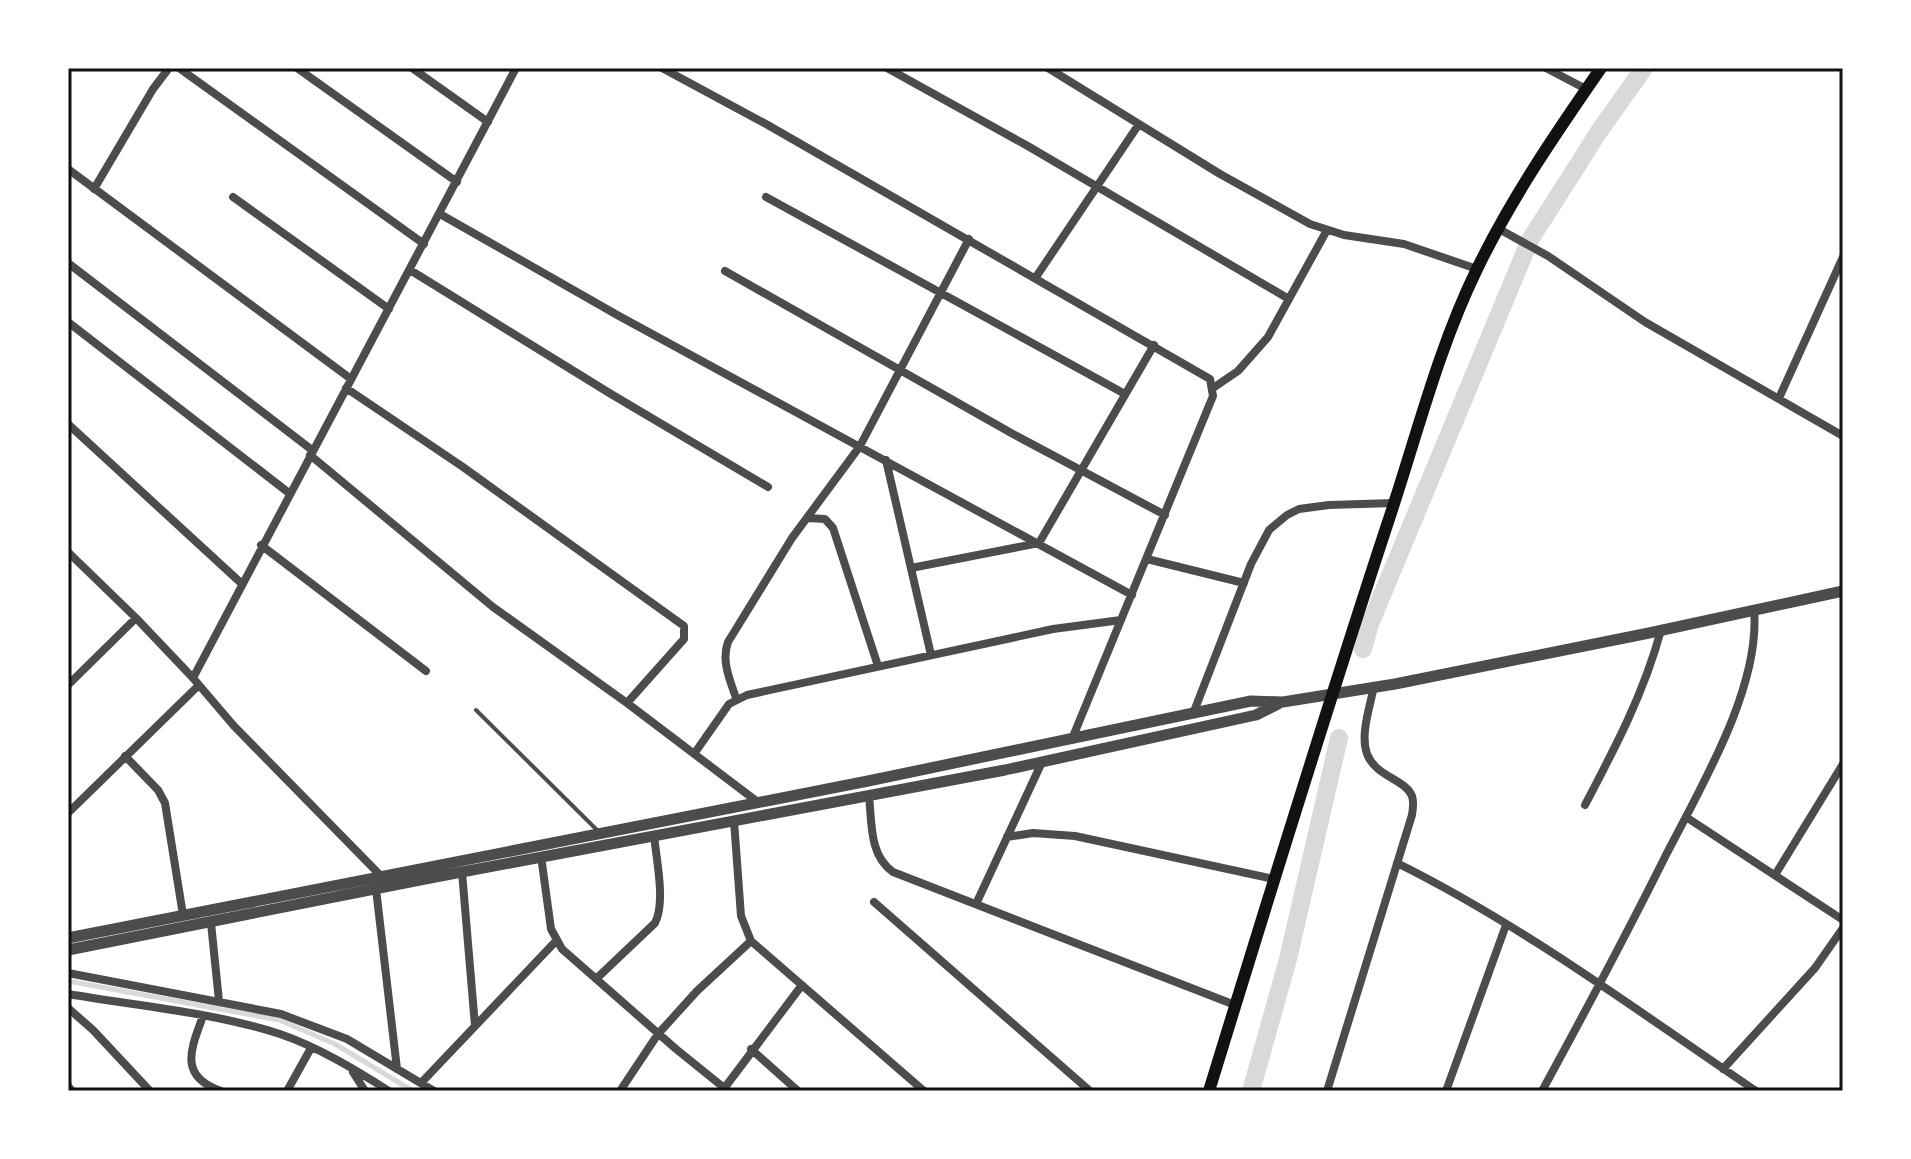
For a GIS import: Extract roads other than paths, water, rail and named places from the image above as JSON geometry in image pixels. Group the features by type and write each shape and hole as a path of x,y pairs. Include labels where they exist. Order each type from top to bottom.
{"main road":[{"path":"1209,1091 1331,692 1438,362 1477,269 1530,172 1601,68"}],"street":[{"path":"94,189 153,89 169,68"},
{"path":"179,68 424,244"},
{"path":"297,68 457,182"},
{"path":"412,68 488,122"},
{"path":"68,813 196,681 241,583 516,68"},
{"path":"662,68 1036,277 1210,379 1213,396 1072,740"},
{"path":"887,68 1289,299"},
{"path":"1048,68 1287,213 1327,230 1404,244 1477,269"},
{"path":"1546,68 1586,89"},
{"path":"1036,277 1139,124"},
{"path":"68,169 351,379"},
{"path":"233,197 389,309"},
{"path":"766,197 1125,394"},
{"path":"440,214 619,316 1132,595"},
{"path":"1499,229 1555,260 1645,322 1843,436"},
{"path":"1213,388 1238,371 1268,337 1327,230"},
{"path":"736,698 725,662 724,651 728,642 807,518 860,446 969,239"},
{"path":"1779,398 1843,257"},
{"path":"68,263 311,453 493,607 759,803"},
{"path":"410,270 768,487"},
{"path":"725,271 1165,515"},
{"path":"68,322 289,493"},
{"path":"911,568 1039,543 1154,345"},
{"path":"346,388 463,467 684,626 684,639 627,703"},
{"path":"68,424 241,583"},
{"path":"886,460 931,655"},
{"path":"1193,714 1244,583 1269,530 1299,509 1394,503"},
{"path":"807,518 825,519 833,528 878,666"},
{"path":"261,545 426,671"},
{"path":"68,552 136,618 234,726 381,876"},
{"path":"1147,559 1244,583"},
{"path":"68,938 759,803 1251,701 1283,702 1374,686 1843,591"},
{"path":"1542,1091 1600,985 1713,762 1739,700 1757,633 1754,610"},
{"path":"68,685 136,618"},
{"path":"694,754 736,698 1053,629 1121,620"},
{"path":"1585,805 1629,721 1650,670 1661,630"},
{"path":"1327,1091 1412,815 1412,796 1381,773 1368,755 1365,735 1374,686"},
{"path":"68,950 541,856 1042,762 1256,715 1283,702"},
{"path":"125,756 158,790 165,803 183,915"},
{"path":"976,904 1042,762"},
{"path":"1775,875 1843,764"},
{"path":"869,796 877,854 881,864 893,872 1235,1005"},
{"path":"1686,817 1843,920"},
{"path":"734,821 741,916 751,941 924,1091"},
{"path":"1007,837 1033,833 1075,836 1274,879"},
{"path":"596,979 659,916 654,835"},
{"path":"541,856 551,929 556,941 725,1090 751,1049 802,985"},
{"path":"1397,863 1442,885 1506,925 1756,1091"},
{"path":"462,872 475,1026"},
{"path":"376,889 397,1069"},
{"path":"874,902 1090,1091"},
{"path":"211,923 219,1001"},
{"path":"1446,1091 1506,925"},
{"path":"1723,1069 1815,968 1843,928"},
{"path":"421,1083 556,941"},
{"path":"620,1091 658,1034 697,991 751,941"},
{"path":"68,973 281,1014 347,1039 434,1091"},
{"path":"68,994 203,1016 283,1035 389,1091"},
{"path":"68,1008 150,1091"},
{"path":"203,1016 190,1052 190,1063 196,1074 221,1091"},
{"path":"287,1091 311,1048"},
{"path":"751,1049 798,1091"},
{"path":"350,1068 365,1091"},
{"path":"68,1086 72,1091"}],"lane":[{"path":"476,710 600,834"}],"waterway":[{"path":"1363,649 1370,624 1530,240 1600,130 1644,68"},
{"path":"1251,1091 1288,959 1339,738"},
{"path":"68,981 279,1020 335,1044 413,1091"}]}
